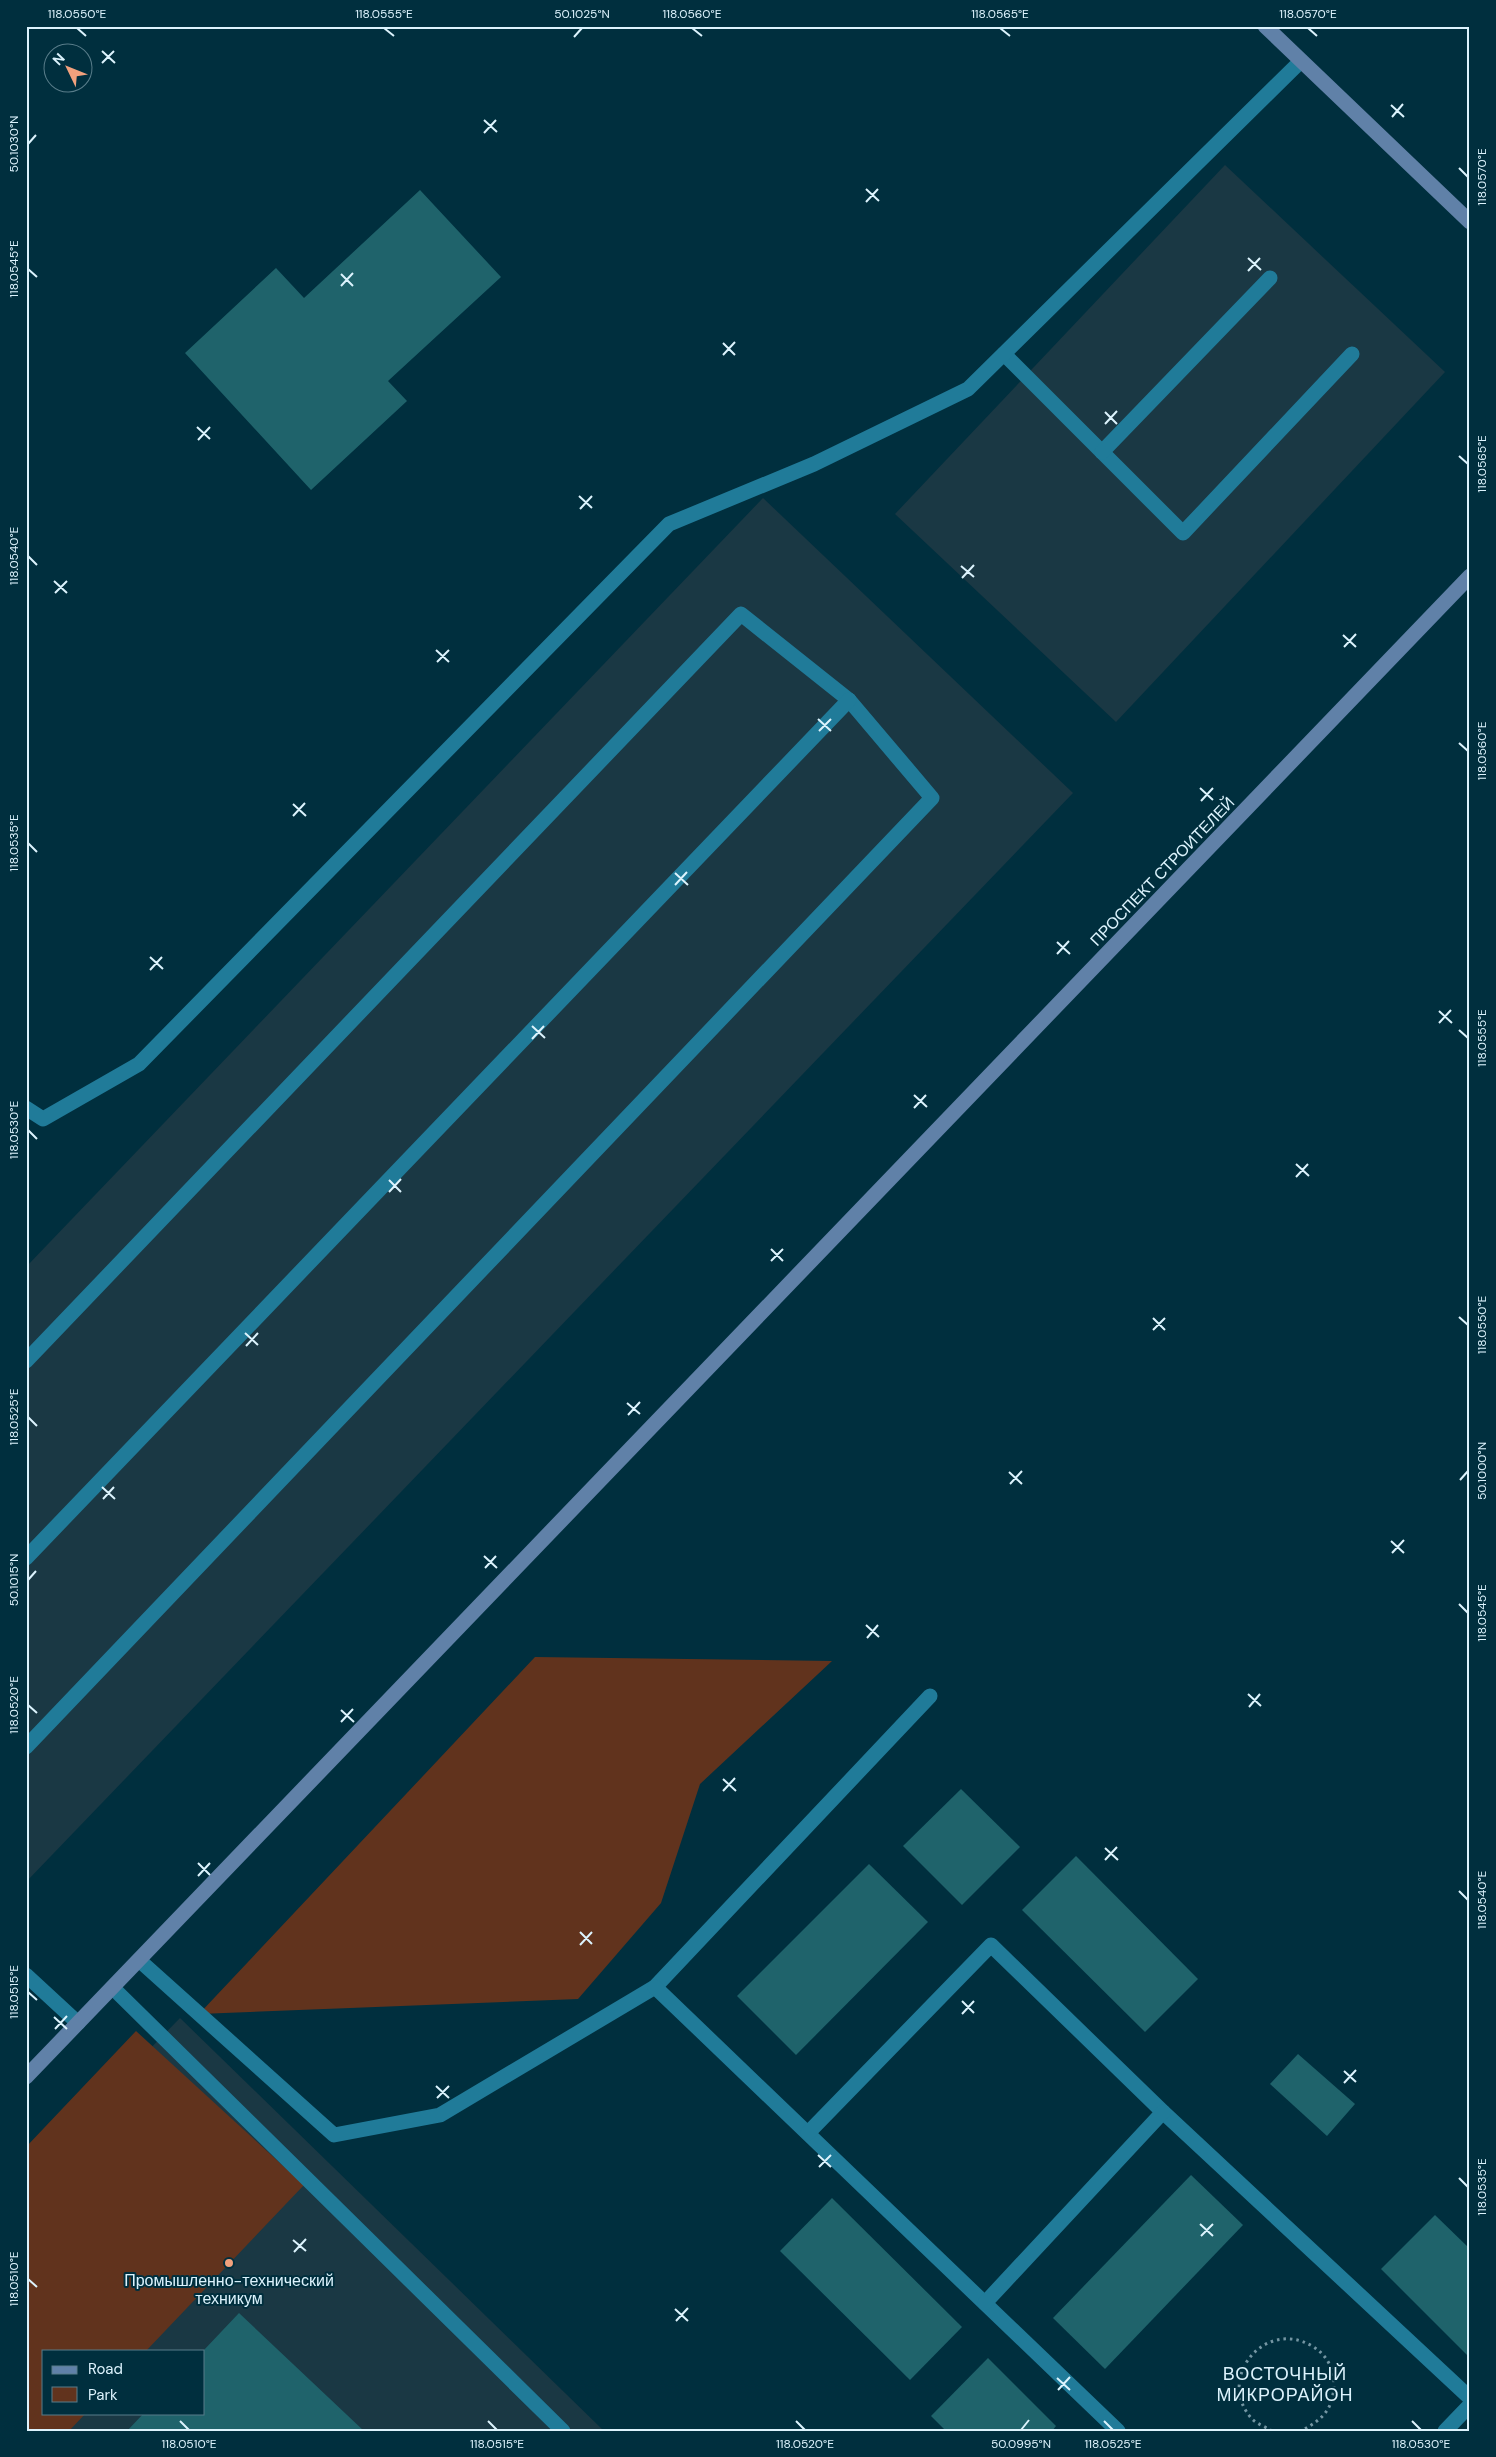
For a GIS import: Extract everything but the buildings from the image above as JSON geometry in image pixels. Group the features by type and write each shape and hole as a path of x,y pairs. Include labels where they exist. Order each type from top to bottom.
{"street":[{"path":"1265,26 1470,222"},
{"name":"ПРОСПЕКТ СТРОИТЕЛЕЙ","path":"26,2078 1470,576"}],"lane":[{"path":"26,1108 43,1119 139,1064 669,524 814,464 968,389 1301,61"},
{"path":"1102,452 1270,278"},
{"path":"1004,354 1182,533 1352,354"},
{"path":"26,1361 741,614 849,700 932,798 26,1747"},
{"path":"26,1558 849,700"},
{"path":"139,1960 334,2135 440,2115 655,1987 930,1696"},
{"path":"808,2133 991,1945 1163,2112 1470,2398"},
{"path":"26,1975 78,2024"},
{"path":"655,1987 1118,2431"},
{"path":"113,1988 563,2431"},
{"path":"985,2303 1163,2112"},
{"path":"1444,2431 1470,2405"}],"path":[{"path":"1272,2431 1252,2419 1240,2397 1240,2372 1253,2351 1275,2339 1300,2339 1322,2352 1334,2374 1334,2399 1321,2420 1302,2431"}],"shaded area":[{"path":"1225,165 1445,372 1116,722 895,514"},
{"path":"763,498 1073,793 26,1882 26,1267"},
{"name":"Промышленно-технический техникум","path":"180,2018 604,2431 26,2431 26,2176"}],"green space":[{"path":"535,1657 832,1661 700,1784 661,1903 578,1999 199,2014"},
{"path":"136,2031 304,2185 147,2350 42,2350 42,2414 85,2414 69,2431 26,2431 26,2147"}],"place":[{"name":"Промышленно-технический техникум","path":"229,2263"}],"district":[{"name":"ВОСТОЧНЫЙ МИКРОРАЙОН","path":"1285,2384"}]}
